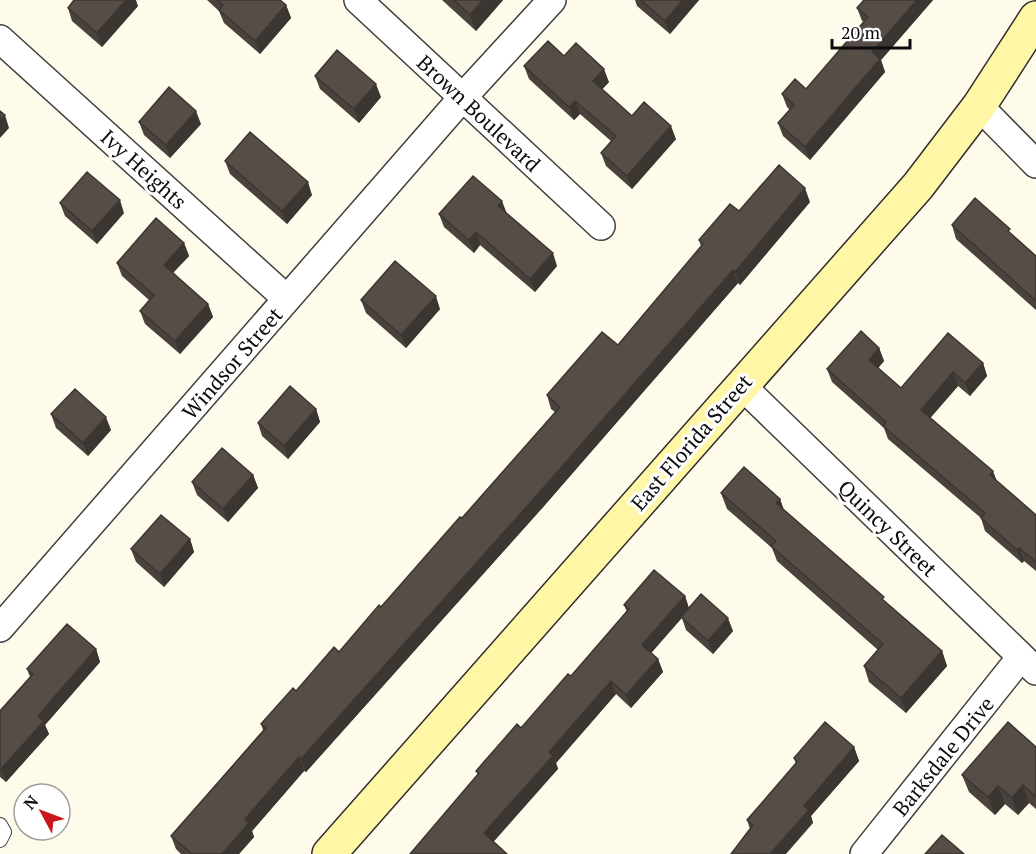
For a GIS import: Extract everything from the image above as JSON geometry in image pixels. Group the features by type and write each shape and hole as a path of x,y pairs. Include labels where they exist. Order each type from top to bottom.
{"main road":[{"name":"East Florida Street","path":"329,854 918,186 980,106 1036,18"}],"street":[{"name":"Brown Boulevard","path":"358,0 600,226"},
{"name":"Windsor Street","path":"0,628 463,97 552,0"},
{"name":"Ivy Heights","path":"0,39 287,299"},
{"path":"980,106 1036,164"},
{"name":"Quincy Street","path":"741,385 1029,664"},
{"name":"Barksdale Drive","path":"864,854 1029,664"}],"lane":[{"path":"0,825 4,832 0,840"}],"building":[{"path":"74,0 126,0 97,33 68,8"},
{"path":"217,0 280,0 286,5 255,41 219,10 223,5"},
{"path":"454,0 483,0 470,15"},
{"path":"641,0 683,0 665,21"},
{"path":"864,0 917,0 872,52 880,59 805,147 778,123 794,105 782,94 795,79 806,89 868,17 857,8"},
{"path":"548,41 564,56 576,43 604,69 593,81 632,116 644,102 671,126 627,176 601,153 616,136 575,101 569,107 524,66"},
{"path":"337,50 376,84 354,109 315,76"},
{"path":"169,87 196,111 166,145 139,122"},
{"path":"250,132 308,182 282,211 225,161"},
{"path":"779,165 805,188 735,272 733,270 539,493 301,759 299,757 245,819 249,823 222,854 192,854 171,836 266,728 261,724 293,688 296,691 334,647 339,652 560,407 547,395 602,332 618,345 703,244 699,240 730,204 739,211"},
{"path":"87,172 120,200 92,231 60,203"},
{"path":"473,176 502,201 498,206 553,253 530,279 476,232 469,240 439,214"},
{"path":"975,198 1036,256 1036,301 952,225"},
{"path":"156,218 184,243 164,265 208,304 175,341 140,311 154,295 117,263"},
{"path":"395,261 436,296 401,335 361,300"},
{"path":"861,331 879,348 869,360 901,388 948,333 983,363 965,383 953,372 921,410 993,471 990,475 1036,515 1036,562 1019,548 1017,550 981,518 985,513 883,426 886,422 827,369"},
{"path":"290,386 316,409 284,446 258,423"},
{"path":"75,389 106,417 83,443 51,414"},
{"path":"222,448 253,475 223,509 192,482"},
{"path":"744,467 780,499 776,503 942,651 901,698 864,666 883,644 771,546 776,541 721,493"},
{"path":"161,515 190,539 160,574 131,549"},
{"path":"654,570 685,596 642,645 658,659 626,695 611,681 549,752 553,756 484,833 507,854 410,854 517,724 521,728 568,674 571,676 629,609 624,605"},
{"path":"701,594 728,618 708,641 681,617"},
{"path":"67,624 96,649 38,716 44,721 1,769 0,711 33,674 27,669"},
{"path":"825,722 854,747 804,806 809,810 770,854 731,854 753,825 747,820 797,762 794,758"},
{"path":"1008,722 1036,747 1036,797 1023,785 1012,798 998,786 988,797 962,775"},
{"path":"942,835 964,854 925,854"}]}
